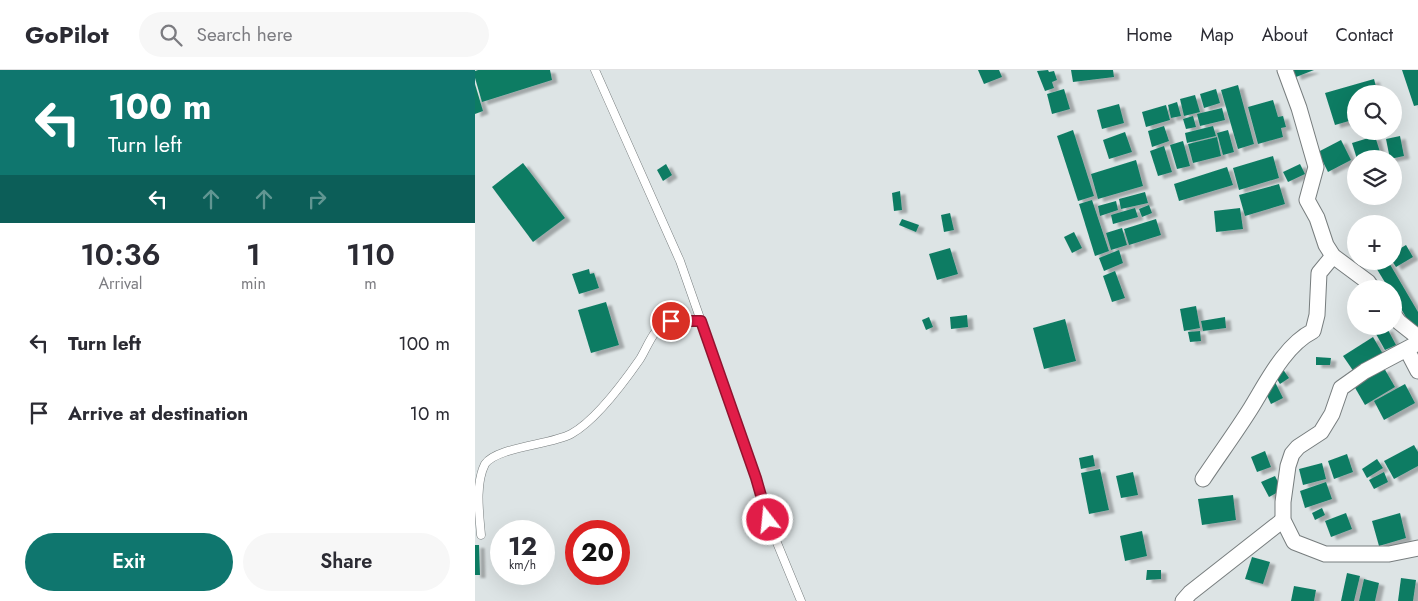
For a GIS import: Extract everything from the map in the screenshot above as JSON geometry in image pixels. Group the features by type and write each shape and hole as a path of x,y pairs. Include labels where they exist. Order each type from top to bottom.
{"street":[{"path":"1285,70 1302,116 1316,167 1307,200 1333,256 1365,280"},
{"path":"1203,479 1250,409 1273,370 1303,336 1313,331 1317,315 1319,274 1333,256"},
{"path":"1402,325 1418,338"},
{"path":"1418,371 1412,347 1365,371 1341,388 1332,414 1321,432 1297,448 1292,454 1288,466 1283,502 1283,520 1294,542 1325,554 1389,554 1418,548"},
{"path":"1183,601 1189,593 1283,520"}],"lane":[{"path":"595,70 680,261 756,478 768,520 801,601"},
{"path":"481,535 476,489 485,463 493,457 508,451 549,442 570,434 584,425 597,414 640,359 654,333 661,326 671,321 701,321"}],"building":[{"path":"550,70 552,80 482,102 475,78 475,71"},
{"path":"978,70 999,70 1002,77 984,84"},
{"path":"1048,70 1049,72 1054,71 1057,80 1052,82 1054,88 1045,91 1037,71"},
{"path":"1071,70 1113,70 1114,77 1073,82"},
{"path":"1293,70 1314,70 1296,77"},
{"path":"1402,70 1418,70 1418,105 1414,106"},
{"path":"1374,79 1376,85 1353,85"},
{"path":"475,84 483,111 475,114"},
{"path":"1238,85 1254,144 1238,149 1221,90"},
{"path":"1347,87 1347,122 1335,125 1325,93"},
{"path":"1064,89 1070,109 1052,114 1047,94"},
{"path":"1216,89 1220,103 1204,108 1200,94"},
{"path":"1195,95 1200,112 1184,116 1180,99"},
{"path":"1273,100 1278,117 1283,116 1286,127 1281,128 1283,137 1258,144 1248,107"},
{"path":"1177,102 1181,116 1171,118 1168,105"},
{"path":"1119,104 1124,123 1102,129 1097,110"},
{"path":"1166,105 1170,120 1146,127 1142,112"},
{"path":"1222,108 1225,120 1200,126 1197,114"},
{"path":"1193,116 1196,127 1186,129 1183,119"},
{"path":"1164,126 1169,141 1152,147 1148,131"},
{"path":"1213,126 1216,136 1187,143 1185,133"},
{"path":"1073,130 1094,196 1078,201 1057,136"},
{"path":"1228,130 1234,152 1223,155 1217,133"},
{"path":"1125,132 1132,152 1109,159 1103,140"},
{"path":"1217,137 1221,156 1193,163 1188,144"},
{"path":"1341,140 1347,152 1347,162 1328,172 1318,152"},
{"path":"1362,140 1376,140 1379,150 1354,150 1352,143"},
{"path":"1386,140 1401,140 1404,156 1402,156 1402,150 1388,150"},
{"path":"1183,141 1190,166 1177,169 1170,145"},
{"path":"1164,146 1172,172 1158,176 1150,151"},
{"path":"1273,156 1279,178 1239,190 1233,168"},
{"path":"1136,160 1143,186 1098,199 1091,174"},
{"path":"523,163 565,218 533,242 492,187"},
{"path":"666,164 672,175 663,181 657,170"},
{"path":"1300,164 1305,174 1288,182 1283,172"},
{"path":"1227,167 1233,185 1179,201 1174,184"},
{"path":"1279,184 1285,204 1245,216 1239,195"},
{"path":"900,191 902,210 894,211 892,193"},
{"path":"1145,192 1148,203 1121,209 1119,199"},
{"path":"1092,200 1109,251 1095,256 1079,204"},
{"path":"1116,201 1118,210 1100,216 1098,206"},
{"path":"1149,205 1152,213 1142,217 1139,209"},
{"path":"1135,208 1138,217 1113,224 1111,215"},
{"path":"1240,208 1243,229 1216,232 1214,211"},
{"path":"950,213 954,230 944,232 941,215"},
{"path":"902,219 919,225 916,232 899,225"},
{"path":"1156,219 1161,235 1129,245 1124,229"},
{"path":"1122,228 1127,245 1111,250 1106,233"},
{"path":"1074,232 1082,248 1072,253 1064,237"},
{"path":"1406,245 1413,257 1402,263 1402,247"},
{"path":"950,248 958,274 937,280 929,254"},
{"path":"1119,250 1123,263 1104,271 1099,258"},
{"path":"589,269 590,274 594,273 599,288 579,294 572,274"},
{"path":"1377,270 1393,270 1399,280 1384,280"},
{"path":"1115,271 1125,298 1112,302 1103,276"},
{"path":"1402,285 1418,312 1418,326 1413,329 1402,310"},
{"path":"606,302 619,345 591,353 578,310"},
{"path":"1196,306 1200,328 1184,331 1180,309"},
{"path":"967,315 968,327 951,329 950,317"},
{"path":"929,317 933,327 926,330 922,320"},
{"path":"1225,317 1226,328 1203,331 1201,321"},
{"path":"1065,319 1076,361 1044,369 1033,328"},
{"path":"1200,331 1201,341 1190,342 1188,332"},
{"path":"1377,335 1391,335 1396,345 1385,350"},
{"path":"1373,337 1383,354 1354,372 1343,356"},
{"path":"1316,357 1331,358 1330,365 1316,365"},
{"path":"1282,368 1289,378 1280,384 1274,374"},
{"path":"1384,368 1395,387 1365,405 1354,386"},
{"path":"1275,382 1283,398 1271,404 1263,387"},
{"path":"1405,384 1415,403 1384,420 1374,401"},
{"path":"1414,445 1418,452 1418,466 1394,479 1384,461"},
{"path":"1265,451 1271,467 1257,472 1251,457"},
{"path":"1347,454 1353,472 1334,479 1328,461"},
{"path":"1093,455 1095,466 1081,469 1079,458"},
{"path":"1377,459 1383,468 1367,478 1362,469"},
{"path":"1322,463 1326,479 1303,485 1299,469"},
{"path":"1100,469 1109,510 1089,514 1081,473"},
{"path":"1133,472 1138,495 1121,498 1116,476"},
{"path":"1384,472 1388,482 1374,489 1369,480"},
{"path":"1275,476 1282,490 1269,497 1261,482"},
{"path":"1326,482 1332,499 1305,508 1300,491"},
{"path":"1233,495 1236,520 1202,525 1198,499"},
{"path":"1322,508 1325,515 1315,520 1312,513"},
{"path":"1346,513 1352,529 1331,537 1325,521"},
{"path":"1400,513 1406,538 1379,546 1372,521"},
{"path":"1142,531 1147,556 1125,561 1120,536"},
{"path":"475,545 479,545 480,575 475,575"},
{"path":"1252,557 1270,562 1263,584 1245,579"},
{"path":"1147,570 1161,570 1161,579 1146,580"},
{"path":"1347,573 1360,576 1354,601 1341,601"},
{"path":"1401,578 1416,580 1413,601 1398,601"},
{"path":"1364,579 1379,583 1375,601 1359,601"},
{"path":"1294,586 1316,590 1314,601 1291,601"}],"route":[{"path":"671,321 701,321 756,478 768,520"}]}
